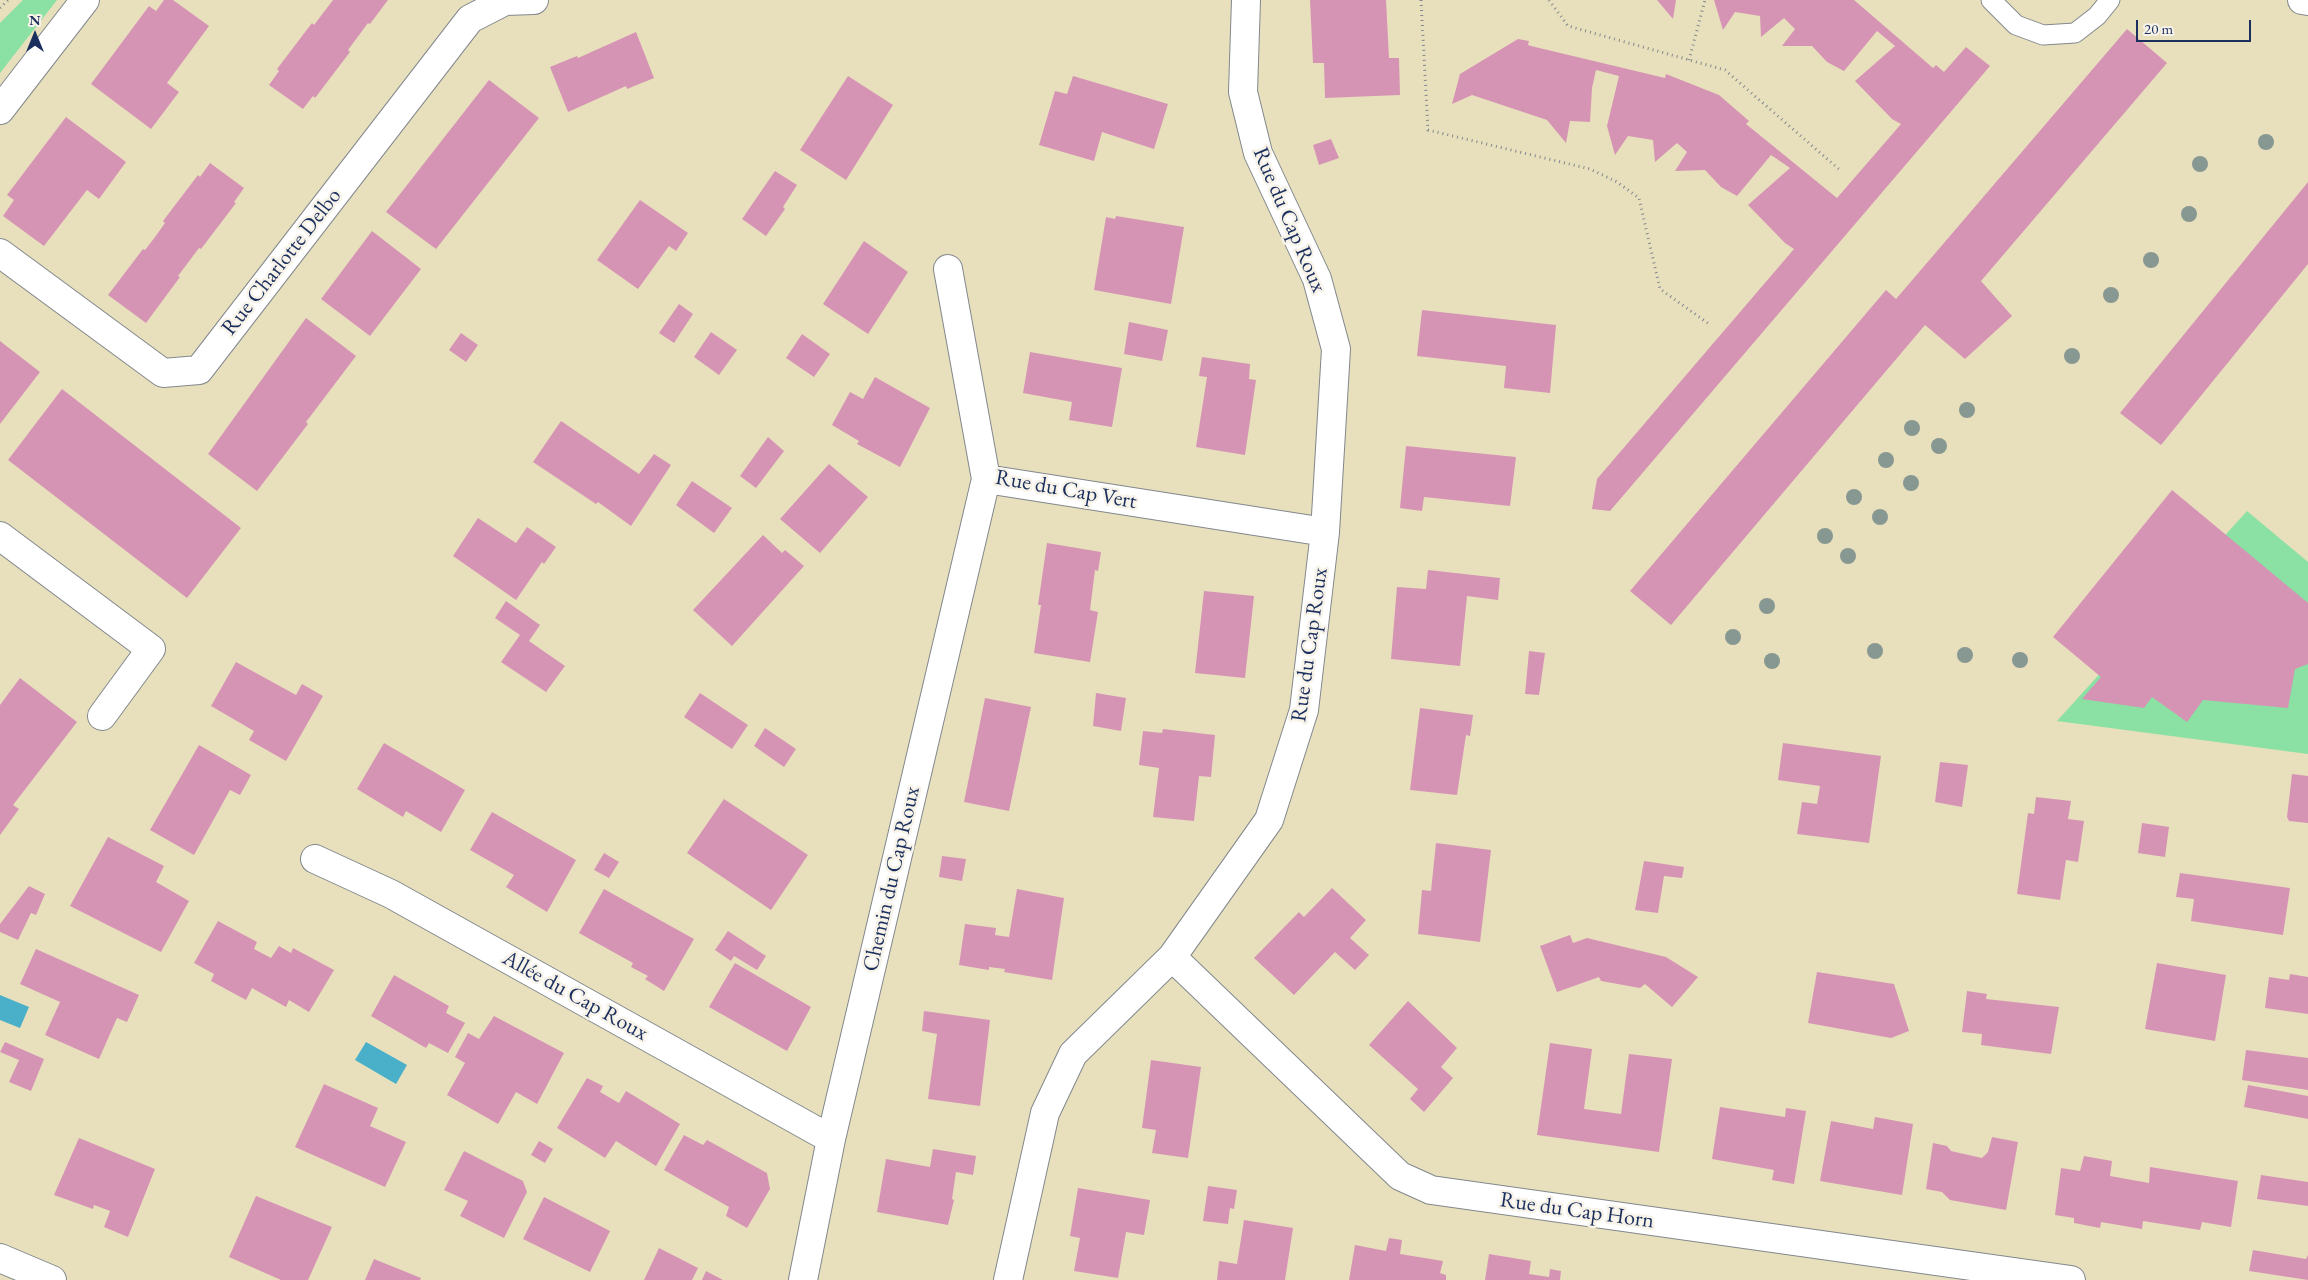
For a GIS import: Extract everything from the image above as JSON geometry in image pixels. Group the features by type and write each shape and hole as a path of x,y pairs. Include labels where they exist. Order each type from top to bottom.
{"street":[{"path":"0,110 85,0"},
{"name":"Rue Charlotte Delbo","path":"0,254 163,373 199,370 470,19 505,1 534,0"},
{"name":"Rue du Cap Roux","path":"1008,1280 1045,1113 1073,1054 1172,957 1269,820 1304,710 1325,532 1336,349 1317,279 1258,153 1243,92 1246,0"},
{"path":"2302,0 2308,1"},
{"name":"Rue du Cap Vert","path":"948,269 986,479 1325,532"},
{"name":"Chemin du Cap Roux","path":"802,1280 831,1139 986,479"},
{"path":"0,536 151,649 102,716"},
{"name":"Allée du Cap Roux","path":"315,859 391,894 831,1139"},
{"name":"Rue du Cap Horn","path":"1172,957 1400,1176 1431,1190 2071,1280"},
{"path":"0,1258 52,1280"}],"lane":[{"path":"1991,0 2016,25 2043,35 2075,33 2097,16 2110,0"}],"path":[{"path":"0,8 8,0"},
{"path":"1421,0 1428,130 1590,169 1617,182 1639,198 1660,289 1709,324"},
{"path":"1549,0 1568,26 1725,70 1841,171"},
{"path":"1689,60 1705,0"}],"green space":[{"path":"23,0 57,0 0,73 0,23"},
{"path":"2247,511 2308,562 2308,754 2057,721"}],"water":[{"path":"0,995 29,1007 20,1028 0,1020"},
{"path":"366,1042 407,1065 396,1084 355,1060"}],"building":[{"path":"164,0 173,0 209,26 167,83 179,92 151,129 91,84 149,6 156,11"},
{"path":"333,0 388,0 370,24 368,23 348,50 350,52 315,98 313,96 303,109 269,85 279,71 277,69 312,23 314,25"},
{"path":"1310,0 1386,0 1389,58 1399,58 1400,95 1325,98 1324,63 1313,63"},
{"path":"1657,0 1676,0 1673,19"},
{"path":"1714,0 1854,0 1933,68 1936,65 1944,72 1966,47 1990,66 1610,511 1592,509 1597,479 1794,249 1785,243 1748,205 1790,168 1771,155 1737,196 1721,187 1705,170 1675,171 1687,152 1677,143 1655,162 1653,140 1628,136 1615,155 1607,126 1619,76 1596,70 1592,88 1590,122 1570,121 1566,143 1547,120 1472,95 1452,104 1460,74 1518,39 1529,41 1528,45 1531,46 1665,78 1666,74 1719,95 1749,121 1746,124 1837,198 1901,124 1892,119 1855,81 1895,46 1877,31 1844,71 1827,62 1812,46 1782,46 1795,29 1784,18 1761,37 1760,16 1735,12 1723,30"},
{"path":"2127,29 2167,63 1981,281 2012,316 1965,359 1925,325 1671,625 1630,591 1886,290 1896,299"},
{"path":"636,32 654,78 627,89 626,86 568,112 550,67 577,56 578,58"},
{"path":"848,76 893,105 846,180 800,150"},
{"path":"1073,76 1168,104 1154,149 1102,132 1094,161 1039,145 1055,91 1067,94"},
{"path":"489,80 539,118 436,249 386,212"},
{"path":"66,117 126,162 99,199 87,190 44,246 3,216 14,200 7,195"},
{"path":"1331,139 1339,158 1319,165 1313,145"},
{"path":"210,163 244,188 234,202 236,203 178,276 180,277 146,323 108,295 143,249 145,250 155,237 165,223 163,221 198,175 200,177"},
{"path":"775,171 797,185 783,207 785,209 766,236 742,219"},
{"path":"2308,182 2308,264 2161,445 2120,413"},
{"path":"640,200 688,233 676,251 669,246 638,289 597,260"},
{"path":"1116,216 1184,227 1171,304 1094,290 1106,217 1115,219"},
{"path":"372,231 421,269 370,336 321,299"},
{"path":"864,241 908,272 868,334 823,304"},
{"path":"679,304 693,314 674,343 659,333"},
{"path":"1422,310 1556,325 1550,393 1504,388 1506,366 1417,356"},
{"path":"306,318 356,356 306,422 308,424 257,491 208,454"},
{"path":"1129,322 1168,330 1162,361 1124,354"},
{"path":"711,332 737,350 719,375 694,357"},
{"path":"461,333 478,345 466,362 449,350"},
{"path":"802,334 830,354 814,377 786,358"},
{"path":"0,341 40,372 0,424"},
{"path":"1030,352 1122,368 1112,427 1069,420 1072,402 1023,393"},
{"path":"1202,357 1250,364 1249,379 1256,380 1245,455 1196,447 1207,377 1199,376"},
{"path":"875,377 930,408 900,467 857,444 859,441 832,425 850,392 863,399"},
{"path":"62,389 241,528 187,598 8,460"},
{"path":"561,421 639,474 654,454 671,465 631,526 598,502 596,504 533,462"},
{"path":"768,437 784,451 756,488 740,476"},
{"path":"1406,446 1516,457 1510,506 1424,497 1422,511 1400,508"},
{"path":"829,464 868,497 820,553 780,519"},
{"path":"692,481 732,508 714,533 676,505"},
{"path":"2172,490 2308,603 2308,664 2295,669 2288,708 2203,700 2187,722 2152,697 2144,708 2082,699 2101,677 2053,637"},
{"path":"478,518 516,543 527,527 556,547 544,564 542,562 516,600 453,556"},
{"path":"763,535 782,553 785,550 804,566 732,646 693,610"},
{"path":"1047,543 1101,552 1098,571 1095,570 1090,610 1098,612 1090,662 1034,653 1041,605 1038,605"},
{"path":"1428,570 1500,578 1498,600 1467,596 1460,666 1391,659 1397,587 1426,589"},
{"path":"1204,591 1254,596 1245,678 1195,673"},
{"path":"506,601 540,625 529,641 565,666 546,692 501,662 520,635 495,618"},
{"path":"1529,651 1545,653 1539,695 1525,694"},
{"path":"236,662 296,695 302,684 323,696 286,761 249,740 254,731 211,706"},
{"path":"20,678 77,722 13,805 19,809 0,835 0,705"},
{"path":"700,693 748,725 732,749 684,717"},
{"path":"1096,693 1126,698 1121,731 1093,726"},
{"path":"985,698 1031,707 1009,811 964,802"},
{"path":"1420,708 1473,715 1470,736 1466,735 1457,795 1410,790"},
{"path":"765,728 796,749 784,767 754,746"},
{"path":"1163,729 1215,735 1211,777 1199,776 1194,821 1153,817 1159,768 1139,765 1143,731 1162,733"},
{"path":"384,743 465,790 441,832 406,811 403,817 357,789"},
{"path":"1783,743 1881,756 1869,843 1797,834 1802,802 1817,804 1820,786 1778,780"},
{"path":"199,745 251,775 240,795 230,790 194,855 150,830"},
{"path":"1940,762 1968,765 1962,807 1935,802"},
{"path":"2292,774 2308,776 2308,823 2289,821 2287,817"},
{"path":"2036,797 2071,801 2068,819 2084,821 2078,862 2066,860 2060,900 2017,894 2028,813 2034,814"},
{"path":"724,799 808,855 771,910 687,853"},
{"path":"492,812 576,860 547,912 506,887 514,875 470,850"},
{"path":"2142,823 2169,827 2165,857 2138,853"},
{"path":"108,837 164,866 156,882 189,901 161,952 70,906"},
{"path":"1436,843 1491,850 1480,942 1418,934 1422,890 1431,891"},
{"path":"604,853 619,862 609,878 594,870"},
{"path":"942,856 966,859 962,881 939,877"},
{"path":"1644,861 1684,867 1682,878 1664,876 1658,913 1635,910"},
{"path":"2180,873 2290,888 2283,935 2191,921 2194,899 2176,897"},
{"path":"29,886 45,894 36,915 31,913 18,940 0,932 0,924"},
{"path":"1332,888 1366,920 1350,938 1369,955 1355,970 1335,952 1294,995 1254,958 1299,912 1304,917"},
{"path":"604,889 694,939 664,991 645,979 648,976 631,967 633,963 579,933"},
{"path":"1017,889 1064,898 1052,980 1004,972 1005,969 989,967 989,970 959,965 965,924 996,928 995,935 1009,937"},
{"path":"218,921 257,942 254,949 271,958 279,946 291,953 293,948 334,970 309,1012 289,1000 286,1007 252,988 246,1000 211,981 214,974 194,963"},
{"path":"728,931 766,956 757,970 734,956 731,961 715,950"},
{"path":"1570,935 1573,943 1587,938 1666,957 1698,977 1672,1007 1645,984 1640,988 1601,981 1599,977 1557,992 1540,946"},
{"path":"36,949 139,995 127,1022 117,1018 99,1059 45,1035 60,1002 20,984"},
{"path":"735,963 811,1007 787,1051 709,1007"},
{"path":"2157,963 2226,975 2215,1041 2145,1029"},
{"path":"1817,972 1894,984 1909,1031 1891,1038 1808,1023"},
{"path":"2290,974 2308,977 2308,1014 2265,1008 2269,977 2289,980"},
{"path":"394,975 449,1006 446,1013 465,1023 448,1053 429,1043 426,1048 371,1016"},
{"path":"1967,991 1987,994 1986,999 2059,1007 2051,1054 1981,1045 1982,1034 1962,1032"},
{"path":"1408,1001 1457,1048 1441,1067 1453,1078 1424,1112 1410,1099 1418,1089 1369,1045"},
{"path":"924,1011 990,1020 980,1106 928,1099 937,1034 922,1031"},
{"path":"494,1016 564,1053 537,1104 516,1092 498,1124 447,1095 465,1063 455,1057 468,1033 479,1039"},
{"path":"5,1042 44,1059 31,1091 9,1082 19,1060 0,1052"},
{"path":"1550,1043 1592,1049 1584,1109 1621,1114 1629,1054 1672,1059 1659,1152 1537,1135"},
{"path":"2246,1050 2308,1058 2308,1090 2242,1080"},
{"path":"1151,1060 1201,1067 1188,1158 1152,1153 1156,1130 1142,1128"},
{"path":"587,1078 603,1086 600,1092 619,1103 626,1091 680,1124 656,1166 616,1141 605,1158 557,1128"},
{"path":"324,1084 378,1108 370,1126 406,1142 385,1187 295,1147"},
{"path":"2248,1085 2308,1096 2308,1119 2244,1107"},
{"path":"1720,1107 1785,1117 1786,1108 1806,1111 1794,1184 1772,1180 1774,1170 1712,1159"},
{"path":"1875,1117 1913,1124 1902,1195 1820,1181 1831,1121 1873,1129"},
{"path":"684,1135 703,1145 707,1140 767,1173 770,1189 747,1228 726,1216 729,1207 664,1170"},
{"path":"1992,1137 2018,1142 2006,1210 1950,1200 1942,1192 1926,1189 1933,1143 1947,1146 1951,1151 1982,1158 1988,1152"},
{"path":"79,1138 155,1169 128,1237 104,1227 110,1211 94,1205 93,1209 54,1195"},
{"path":"539,1141 553,1149 545,1163 531,1155"},
{"path":"933,1149 976,1156 973,1175 956,1172 952,1199 954,1200 948,1225 877,1212 886,1159 930,1167"},
{"path":"464,1151 523,1181 527,1192 504,1238 460,1216 468,1201 444,1190"},
{"path":"2084,1156 2112,1161 2110,1176 2149,1183 2150,1167 2238,1181 2231,1227 2202,1222 2200,1230 2143,1221 2142,1229 2101,1222 2100,1228 2074,1223 2074,1218 2055,1215 2061,1168 2080,1171"},
{"path":"2261,1175 2308,1182 2308,1206 2257,1199"},
{"path":"1208,1186 1237,1190 1234,1209 1230,1208 1228,1224 1203,1221"},
{"path":"1078,1188 1150,1200 1144,1235 1126,1232 1118,1278 1074,1271 1080,1238 1070,1236"},
{"path":"256,1196 332,1227 308,1280 281,1280 229,1257"},
{"path":"544,1197 610,1231 590,1272 523,1239"},
{"path":"1244,1220 1293,1228 1285,1280 1217,1280 1219,1261 1237,1264"},
{"path":"1389,1238 1402,1240 1400,1254 1443,1261 1440,1273 1446,1275 1446,1280 1349,1280 1355,1245 1386,1251"},
{"path":"659,1248 698,1268 692,1280 644,1280"},
{"path":"2253,1250 2306,1259 2308,1255 2308,1280 2249,1271"},
{"path":"1489,1254 1531,1261 1529,1274 1549,1277 1550,1269 1561,1271 1560,1280 1485,1280"},
{"path":"374,1259 421,1278 420,1280 365,1280"},
{"path":"706,1271 723,1280 702,1280"}]}
